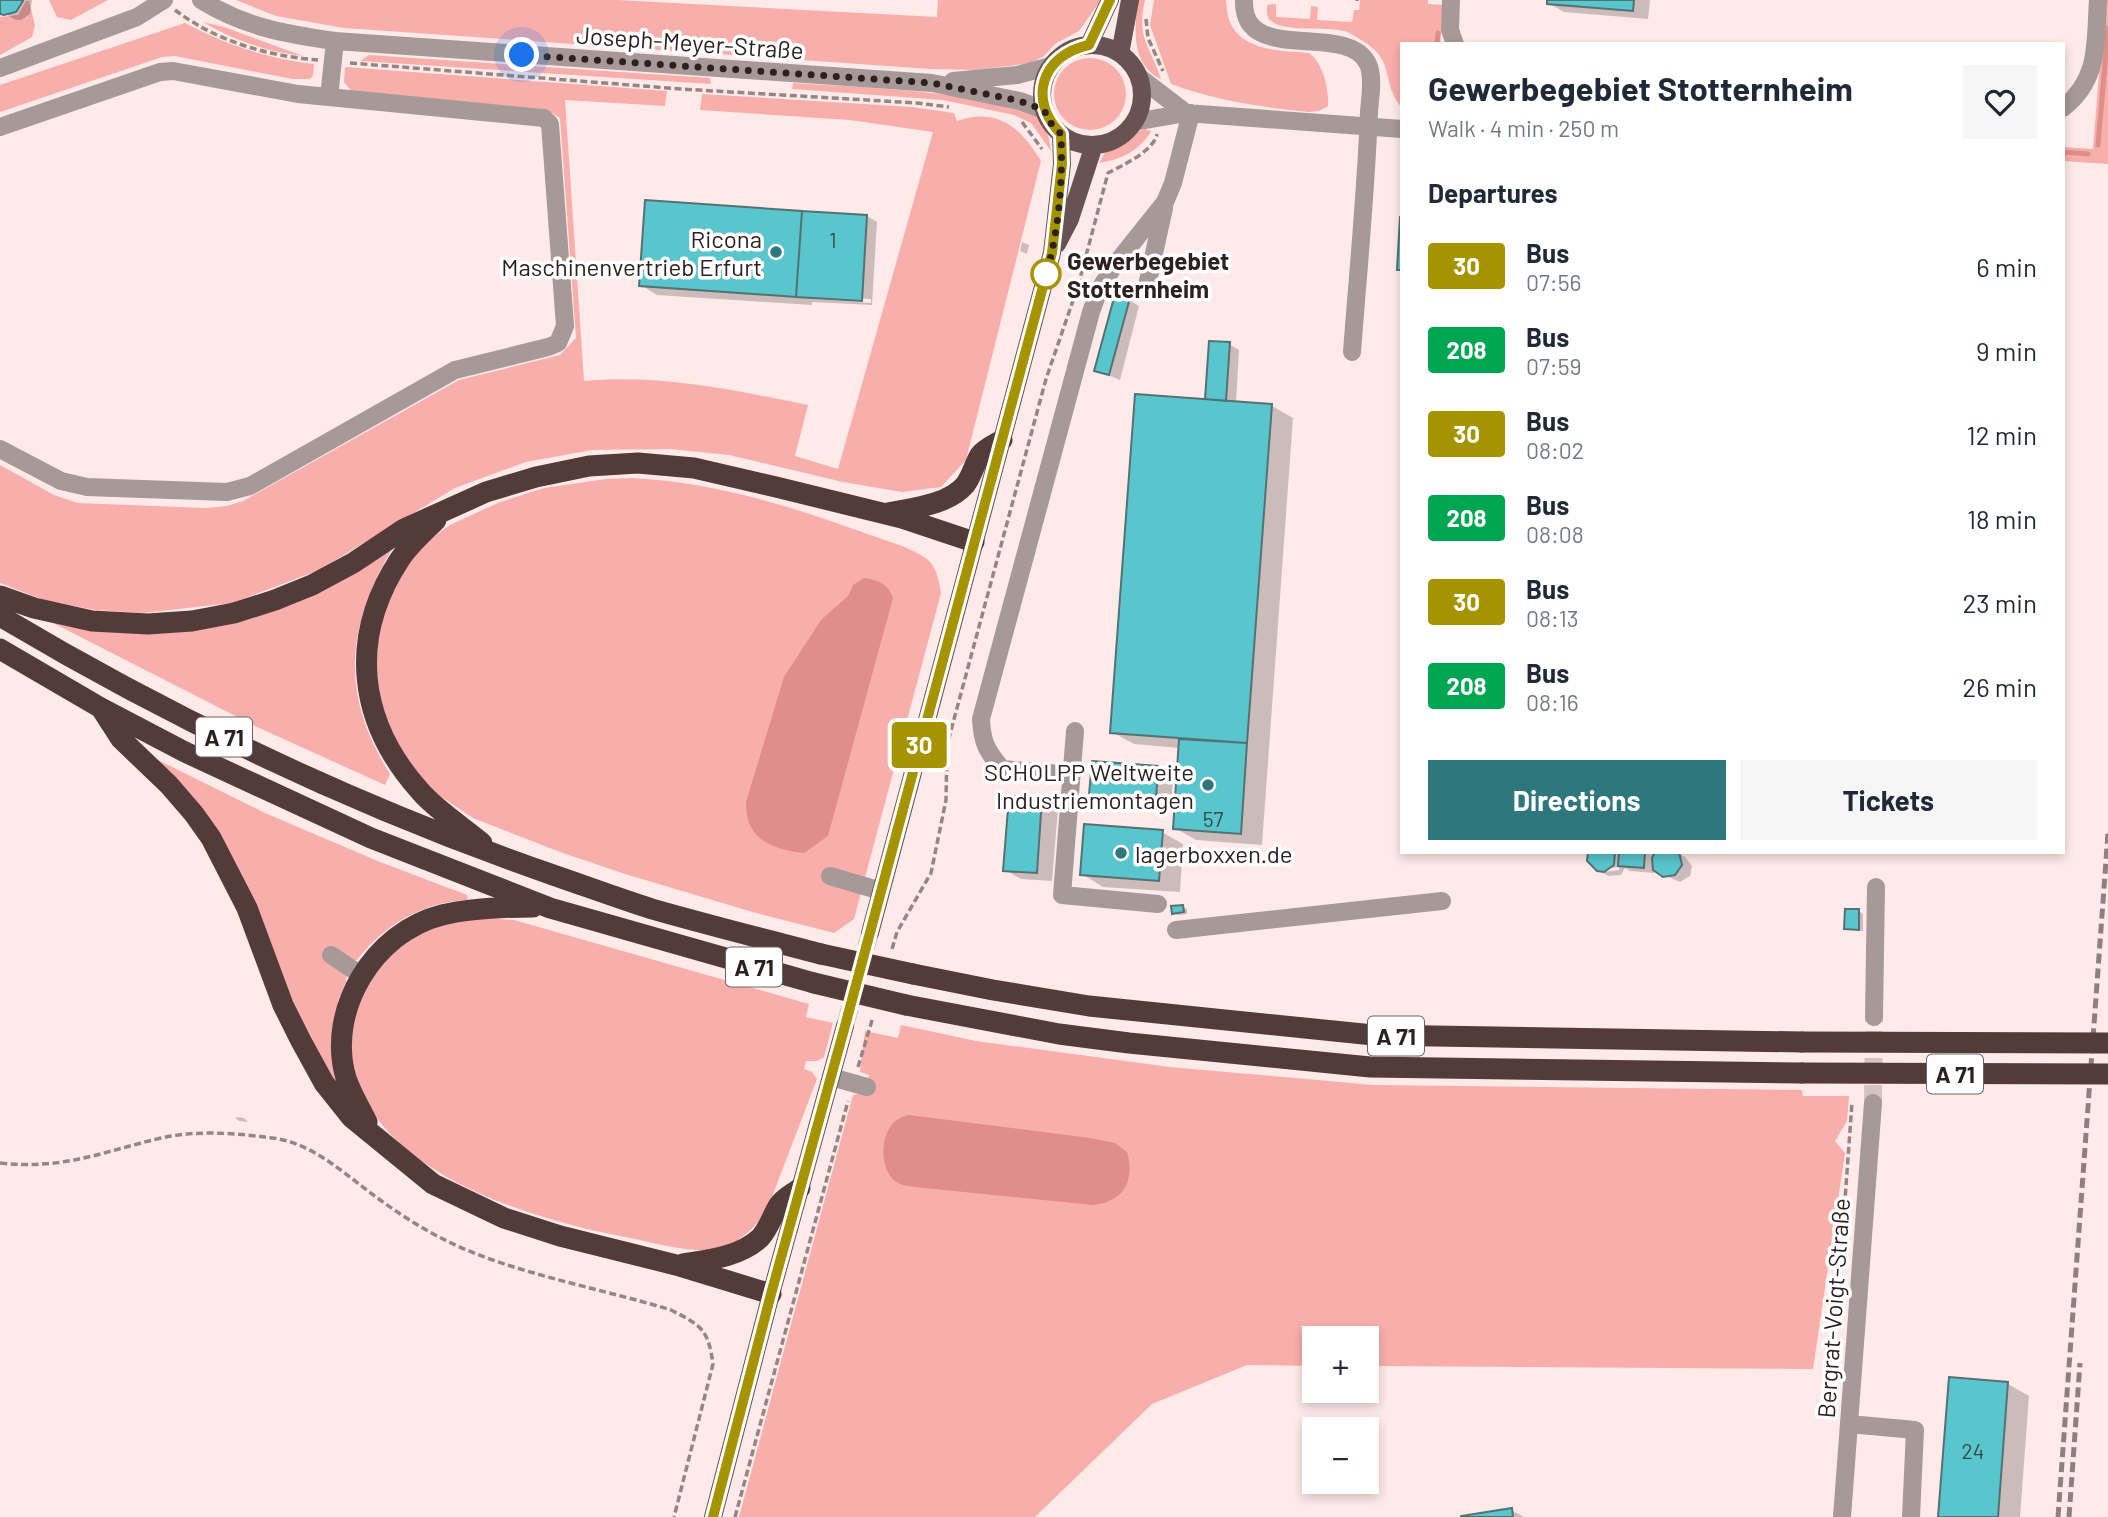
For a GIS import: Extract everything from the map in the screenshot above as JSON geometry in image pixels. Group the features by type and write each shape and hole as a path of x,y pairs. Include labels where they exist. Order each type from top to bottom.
{"highway":[{"path":"883,514 937,502 953,494 964,486 973,473 980,453 1002,440"},
{"path":"0,596 34,608 92,621 148,624 191,621 234,613 312,585 353,563 404,529 486,492 536,477 589,466 638,463 694,468 883,514 974,542"},
{"path":"444,512 401,556 376,605 369,630 366,657 368,685 373,713 384,743 400,767 422,794 497,855"},
{"name":"A 71","path":"0,616 142,697 247,748 403,818 497,855 650,908 821,954 913,974 1089,1006 1373,1035 1802,1042 2108,1043"},
{"name":"A 71","path":"0,649 101,708 185,752 279,797 453,871 550,908 814,984 906,1004 1059,1034 1370,1067 2108,1074"},
{"path":"101,708 121,739 169,785 211,838 247,908 283,1004 324,1083 351,1117 433,1184 492,1213 560,1236 676,1265 771,1294"},
{"path":"377,1139 346,1079 341,1049 345,1017 362,975 387,944 413,927 440,916 497,907 550,908"},
{"path":"676,1265 722,1258 760,1238 780,1202 800,1188"}],"main road":[{"path":"1089,45 1110,0"},
{"path":"1120,54 1130,0"},
{"path":"1089,45 1105,47 1120,54 1131,64 1139,77 1141,100 1134,122 1124,134 1110,141 1094,145 1071,141 1052,125 1044,110 1042,89 1051,66 1068,52 1089,45"},
{"path":"870,933 1052,253 1062,164 1061,134"},
{"path":"1052,253 1070,219 1094,145"},
{"path":"713,1517 845,1026"}],"street":[{"path":"0,68 128,21 164,0"},
{"name":"Joseph-Meyer-Straße","path":"201,0 223,14 274,32 335,41 932,83 1020,101 1044,110"},
{"path":"1244,0 1251,26 1266,36 1335,44 1363,56 1370,68 1369,127 1352,352"},
{"path":"1451,0 1450,30 1454,42"},
{"path":"2065,106 2077,97 2087,82 2093,65 2098,0"},
{"path":"329,97 335,41"},
{"name":"Joseph-Meyer-Straße","path":"932,83 1017,75 1051,66"},
{"path":"0,127 160,72 173,71 298,94 544,118 550,124 565,326 558,343 456,370 250,485 227,492 87,487 61,481 0,449"},
{"path":"1139,77 1188,113"},
{"path":"1146,290 1188,113"},
{"path":"1134,122 1188,113 1400,129"},
{"path":"1072,775 1002,769 989,753 982,738 981,719 1091,312 1099,290 1114,266 1165,202"},
{"path":"1076,731 1062,895 1158,904"},
{"path":"830,876 881,891"},
{"path":"1874,1017 1876,887"},
{"path":"1176,930 1442,901"},
{"path":"331,955 362,975"},
{"path":"831,1077 860,1085"},
{"name":"Bergrat-Voigt-Straße","path":"1842,1517 1873,1103"},
{"path":"1849,1424 1915,1430 1912,1517"}],"path":[{"path":"1147,13 1148,38 1165,78"},
{"path":"1021,121 1044,152"},
{"path":"890,957 897,932 931,873 946,800 947,745 1046,379 1078,286 1108,173 1134,159 1156,140"},
{"path":"735,1517 860,1085 875,1007"},
{"path":"0,1163 52,1165 90,1158 163,1137 198,1133 274,1138 303,1146 330,1161 411,1221 449,1242 487,1257 671,1310 695,1322 709,1340 713,1363 674,1517"}],"shaded area":[{"path":"49,0 108,0 71,20 57,17"},
{"path":"236,0 617,0 937,17 938,0 1101,0 1079,31 1055,44 1044,56 1031,63 976,70 344,28 276,16"},
{"path":"1138,0 1145,0 1143,33 1161,79 1151,73 1139,55 1136,34"},
{"path":"1154,0 1226,0 1230,22 1244,39 1264,48 1309,53 1314,57 1324,76 1328,106 1309,112 1274,108 1222,99 1171,84 1150,25"},
{"path":"1360,0 1428,0 1428,4 1444,5 1440,42 1400,42 1400,105 1391,90 1384,65 1374,49 1344,31 1294,28 1276,24 1268,17 1267,5 1276,4 1276,17 1310,19 1311,6 1318,7 1317,20 1352,22 1354,10 1359,10"},
{"path":"2105,0 2108,0 2108,164 2065,161 2065,147 2093,149"},
{"path":"26,1 29,1 35,25 32,37 0,55 0,17 18,15"},
{"path":"203,22 224,27 303,56 251,44"},
{"path":"185,23 248,50 280,59 314,64 313,76 310,79 292,79 175,56 162,57 0,112 0,85"},
{"path":"369,55 710,78 711,84 360,61"},
{"path":"1090,58 1110,64 1120,74 1126,94 1120,114 1110,124 1090,130 1070,124 1060,114 1054,94 1060,74 1070,64"},
{"path":"345,67 667,91 665,106 565,100 584,381 612,379 669,382 725,389 808,405 795,456 838,469 933,132 850,120 700,110 702,94 912,107 954,113 957,121 985,117 1007,123 1025,139 1041,161 966,460 941,487 902,492 843,482 729,455 670,449 592,450 526,462 455,488 319,570 232,603 143,613 95,610 44,600 0,583 0,465 54,495 78,503 206,508 227,506 243,501 459,380 560,355 576,338 560,118 545,109 352,92 344,82"},
{"path":"793,83 934,93 1015,107 1033,114 1041,121 1048,135 1051,151 1031,123 1014,115 943,100 792,89"},
{"path":"1145,129 1151,131 1136,149 1122,157 1099,163 1112,146"},
{"path":"632,478 691,484 777,504 904,547 927,559 935,570 941,593 854,919 834,933 625,874 473,818 428,788 407,762 382,711 375,657 385,608 409,562 429,540 450,525 500,502 544,488"},
{"path":"392,549 365,606 355,662 363,717 390,774 385,785 257,727 53,623 100,631 145,634 230,624 271,612 312,595"},
{"path":"864,578 882,584 893,598 828,836 804,853 781,849 762,840 755,833 747,815 746,802 784,677 821,620 848,596 853,585"},
{"path":"156,759 265,813 380,862 467,895 468,900 435,905 405,918 379,936 357,960 348,960 346,982 339,998 334,1031 338,1082 333,1085 319,1064 245,888"},
{"path":"480,917 514,920 809,1004 806,1017 833,1023 824,1057 817,1061 806,1061 804,1069 812,1072 817,1079 767,1210 748,1232 724,1247 702,1250 664,1245 585,1228 535,1215 485,1196 438,1171 397,1141 368,1104 353,1059 356,1007 360,996 369,977 381,962 423,931 441,924"},
{"path":"901,1025 976,1041 1170,1067 1373,1085 1802,1090 1803,1096 1849,1096 1847,1121 1835,1141 1845,1153 1813,1369 1379,1366 1379,1326 1302,1326 1302,1366 1247,1365 1152,1404 1035,1517 739,1517 853,1095 864,1093 869,1075 860,1072 865,1031 898,1038"},
{"path":"909,1115 1115,1143 1127,1152 1128,1181 1113,1200 1093,1205 902,1185 891,1178 883,1151 887,1133 892,1125 899,1118"}],"building":[{"path":"0,0 23,1 16,12 4,15 0,14"},
{"path":"1547,0 1634,0 1633,11 1547,4"},
{"path":"645,200 802,211 796,297 639,286"},
{"path":"802,211 867,215 862,301 796,297"},
{"path":"1400,217 1400,270 1397,270"},
{"path":"1115,294 1130,298 1109,375 1094,371"},
{"path":"1209,341 1230,342 1226,401 1205,399"},
{"path":"1135,394 1272,404 1247,743 1110,733"},
{"path":"1179,739 1247,743 1241,834 1173,829"},
{"path":"1092,761 1158,766 1156,800 1089,795"},
{"path":"1009,796 1042,798 1037,873 1003,871"},
{"name":"lagerboxxen.de","path":"1084,824 1163,830 1159,881 1080,875"},
{"path":"1588,854 1615,854 1614,865 1604,872 1597,871 1587,861"},
{"path":"1619,854 1645,854 1644,868 1618,866"},
{"path":"1654,854 1679,854 1682,865 1675,875 1663,877 1653,870"},
{"path":"1183,905 1184,912 1172,914 1171,906"},
{"path":"1845,909 1859,909 1859,930 1844,929"},
{"path":"1949,1377 2008,1382 1998,1517 1938,1517"},
{"path":"1512,1508 1513,1517 1461,1517 1461,1516"}],"waterway":[{"path":"2098,145 2108,28"},
{"path":"1437,42 1438,33"},
{"path":"2065,152 2088,154"}],"tunnel":[{"path":"845,1026 870,933"},
{"path":"1873,1103 1874,1017"}],"railway":[{"path":"2058,1517 2108,833"},
{"path":"2069,1517 2080,1363"}],"bus line":[{"name":"30","path":"713,1517 1052,253 1062,164 1061,134 1052,125 1044,110 1042,89 1045,77 1061,55 1074,48 1089,45 1110,0"}],"place":[{"name":"Ricona Maschinenvertrieb Erfurt","path":"776,252"},
{"name":"Gewerbegebiet Stotternheim","path":"1046,274"},
{"name":"SCHOLPP Weltweite Industriemontagen","path":"1208,785"},
{"name":"lagerboxxen.de","path":"1121,853"}],"route":[{"path":"522,55 932,83 1020,101 1044,110 1052,125 1061,134 1062,164 1052,253 1046,274"}]}
